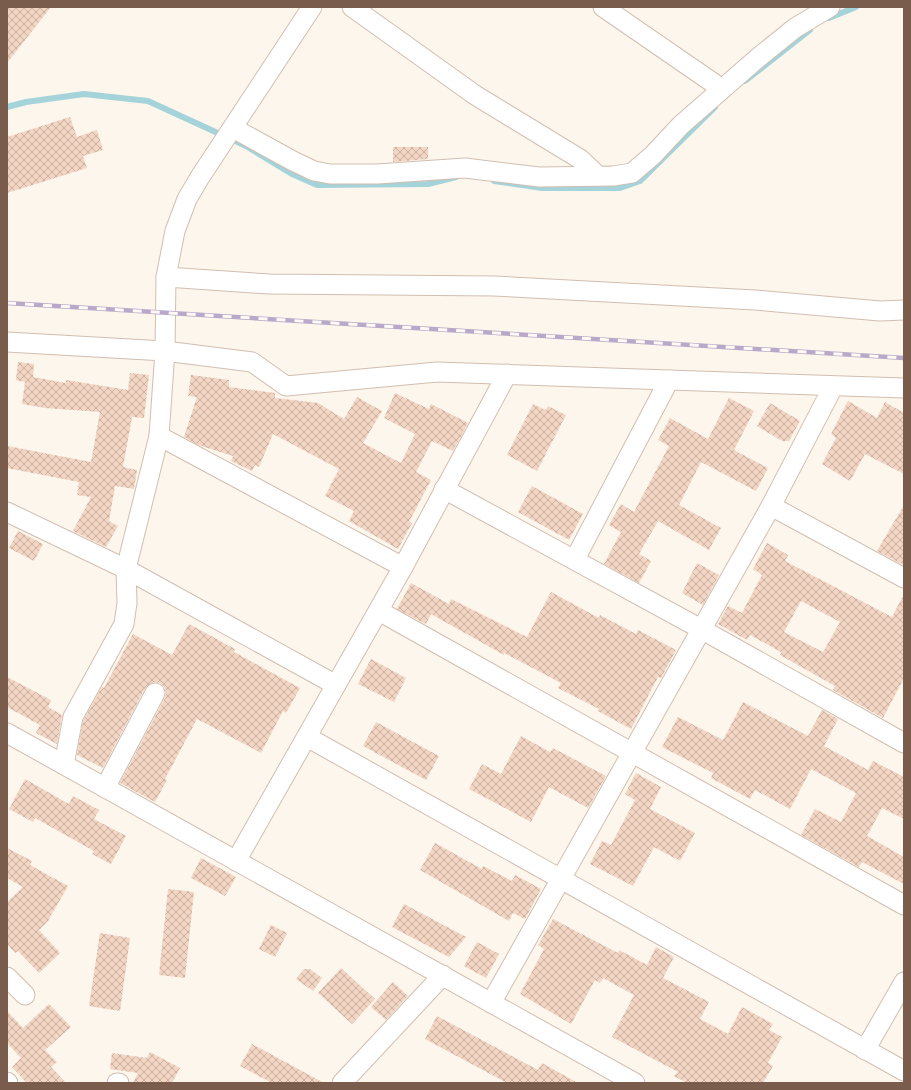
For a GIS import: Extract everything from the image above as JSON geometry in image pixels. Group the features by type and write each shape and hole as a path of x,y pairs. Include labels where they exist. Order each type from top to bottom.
{"street":[{"path":"64,765 73,717 124,624 127,603 126,569 159,436 165,351 166,277 175,231 187,199 312,7"},
{"path":"352,7 475,95 580,159 598,176"},
{"path":"603,7 722,89"},
{"path":"233,128 293,161 314,170 330,174 377,174 465,168 539,177 598,176 632,173 653,155 681,125 722,89 795,28 830,7"},
{"path":"166,277 269,284 494,286 755,300 880,311 904,310"},
{"path":"7,342 165,351 252,362 286,386 437,372 833,387 904,388"},
{"path":"236,861 403,567 507,374"},
{"path":"575,559 669,380"},
{"path":"490,1003 771,506 833,387"},
{"path":"159,436 403,567"},
{"path":"444,489 575,559 904,743"},
{"path":"771,506 904,578"},
{"path":"7,512 126,569 336,685"},
{"path":"379,610 904,905"},
{"path":"105,788 155,693"},
{"path":"7,733 635,1083"},
{"path":"307,736 904,1071"},
{"path":"342,1083 443,975"},
{"path":"7,977 25,995"},
{"path":"865,1050 904,982"}],"building":[{"path":"7,7 51,7 7,63"},
{"path":"70,117 77,137 97,130 103,150 83,156 87,168 7,193 7,137"},
{"path":"393,147 428,147 428,159 393,162"},
{"path":"18,362 34,364 33,377 66,383 66,380 128,390 130,373 149,375 144,418 132,417 123,467 137,470 134,489 115,486 109,521 118,526 106,547 73,531 91,497 77,495 79,482 7,468 7,446 91,462 100,412 45,408 22,404 25,382 16,380"},
{"path":"191,375 229,380 229,387 275,393 275,398 318,403 344,419 357,397 382,411 363,443 401,463 415,434 384,418 395,393 429,409 431,404 468,423 453,451 432,441 416,472 431,480 409,522 412,523 398,549 349,521 354,511 325,496 339,469 273,434 259,467 255,465 252,471 231,461 233,456 198,445 184,437 197,397 188,396"},
{"path":"729,398 754,411 734,450 768,468 756,491 701,462 679,505 721,528 709,550 658,521 639,554 651,561 639,583 604,564 621,532 609,525 621,504 634,512 669,446 658,440 670,418 708,439"},
{"path":"848,401 877,418 885,402 904,413 904,474 865,454 850,481 822,464 836,438 831,434"},
{"path":"770,403 800,421 789,441 782,441 757,426"},
{"path":"533,404 546,410 548,406 566,415 537,471 507,455"},
{"path":"532,486 583,514 569,540 518,512"},
{"path":"904,505 904,565 877,551"},
{"path":"18,531 43,544 34,561 9,548"},
{"path":"767,543 788,555 785,561 892,617 904,594 904,678 883,718 833,690 835,686 780,655 781,652 750,635 747,640 718,624 728,606 742,613 762,575 753,569","holes":["801,601 840,622 823,652 784,632"]},
{"path":"697,563 719,575 703,605 682,593"},
{"path":"411,583 449,604 451,599 527,637 551,592 599,618 600,615 636,634 638,630 676,650 661,678 658,677 631,729 598,711 599,709 558,688 561,683 504,653 504,655 431,614 426,624 397,609"},
{"path":"189,624 235,649 234,652 300,688 286,713 283,711 261,753 197,719 165,779 167,780 155,802 120,783 165,698 166,692 164,687 160,683 154,682 145,688 103,768 77,755 83,721 102,687 104,688 133,634 172,655"},
{"path":"371,659 406,678 394,702 358,684"},
{"path":"7,677 51,700 48,707 62,715 57,744 36,733 40,725 7,707"},
{"path":"743,702 808,736 822,710 838,719 824,746 868,770 873,761 904,777 904,819 882,808 867,836 904,857 904,884 862,862 859,867 801,835 815,809 841,822 856,793 811,769 790,809 755,790 750,799 711,778 713,773 662,747 678,717 723,740"},
{"path":"376,722 439,756 426,780 363,746"},
{"path":"521,736 550,752 553,748 606,776 588,808 549,787 531,822 469,789 482,764 501,774"},
{"path":"636,773 661,787 650,809 695,833 680,861 654,847 633,886 590,864 602,841 611,845 635,800 625,794"},
{"path":"25,779 69,804 73,796 99,810 94,819 126,836 111,864 92,854 94,851 35,818 33,822 9,809"},
{"path":"435,843 482,869 483,866 512,881 515,875 541,889 525,919 513,913 509,921 420,870"},
{"path":"7,848 32,861 30,865 68,886 48,921 39,930 60,953 39,973 18,951 15,953 7,944 7,902 23,887 7,878"},
{"path":"201,858 236,877 225,896 191,878"},
{"path":"168,889 194,892 185,978 159,975"},
{"path":"404,904 466,937 449,957 392,927"},
{"path":"553,919 618,953 619,950 647,965 656,947 674,957 663,978 709,1002 700,1019 728,1034 742,1007 773,1024 769,1030 782,1037 768,1063 773,1066 763,1083 687,1083 674,1076 678,1072 612,1037 634,995 603,978 600,983 595,980 571,1024 520,994 544,949 538,945"},
{"path":"271,925 287,933 275,957 259,949"},
{"path":"100,933 130,938 120,1011 89,1006"},
{"path":"477,942 499,954 486,978 464,966"},
{"path":"341,968 375,999 352,1024 318,993"},
{"path":"304,969 310,969 322,978 313,991 296,979"},
{"path":"393,982 408,996 386,1020 371,1007"},
{"path":"49,1004 71,1027 45,1050 57,1062 51,1067 66,1083 27,1083 12,1067 21,1058 7,1043 7,1011 23,1028"},
{"path":"437,1016 538,1070 542,1063 578,1083 507,1083 425,1039"},
{"path":"252,1044 324,1083 272,1083 240,1066"},
{"path":"150,1052 180,1068 172,1083 133,1083 138,1073 110,1069 112,1053 147,1058"}],"waterway":[{"path":"829,18 856,7"},
{"path":"745,81 810,30"},
{"path":"7,107 26,102 84,94 148,101 246,146 292,174 317,185 428,184 456,177"},
{"path":"494,181 542,188 620,188 640,181 715,107"}],"railway":[{"path":"7,303 904,358"}]}
